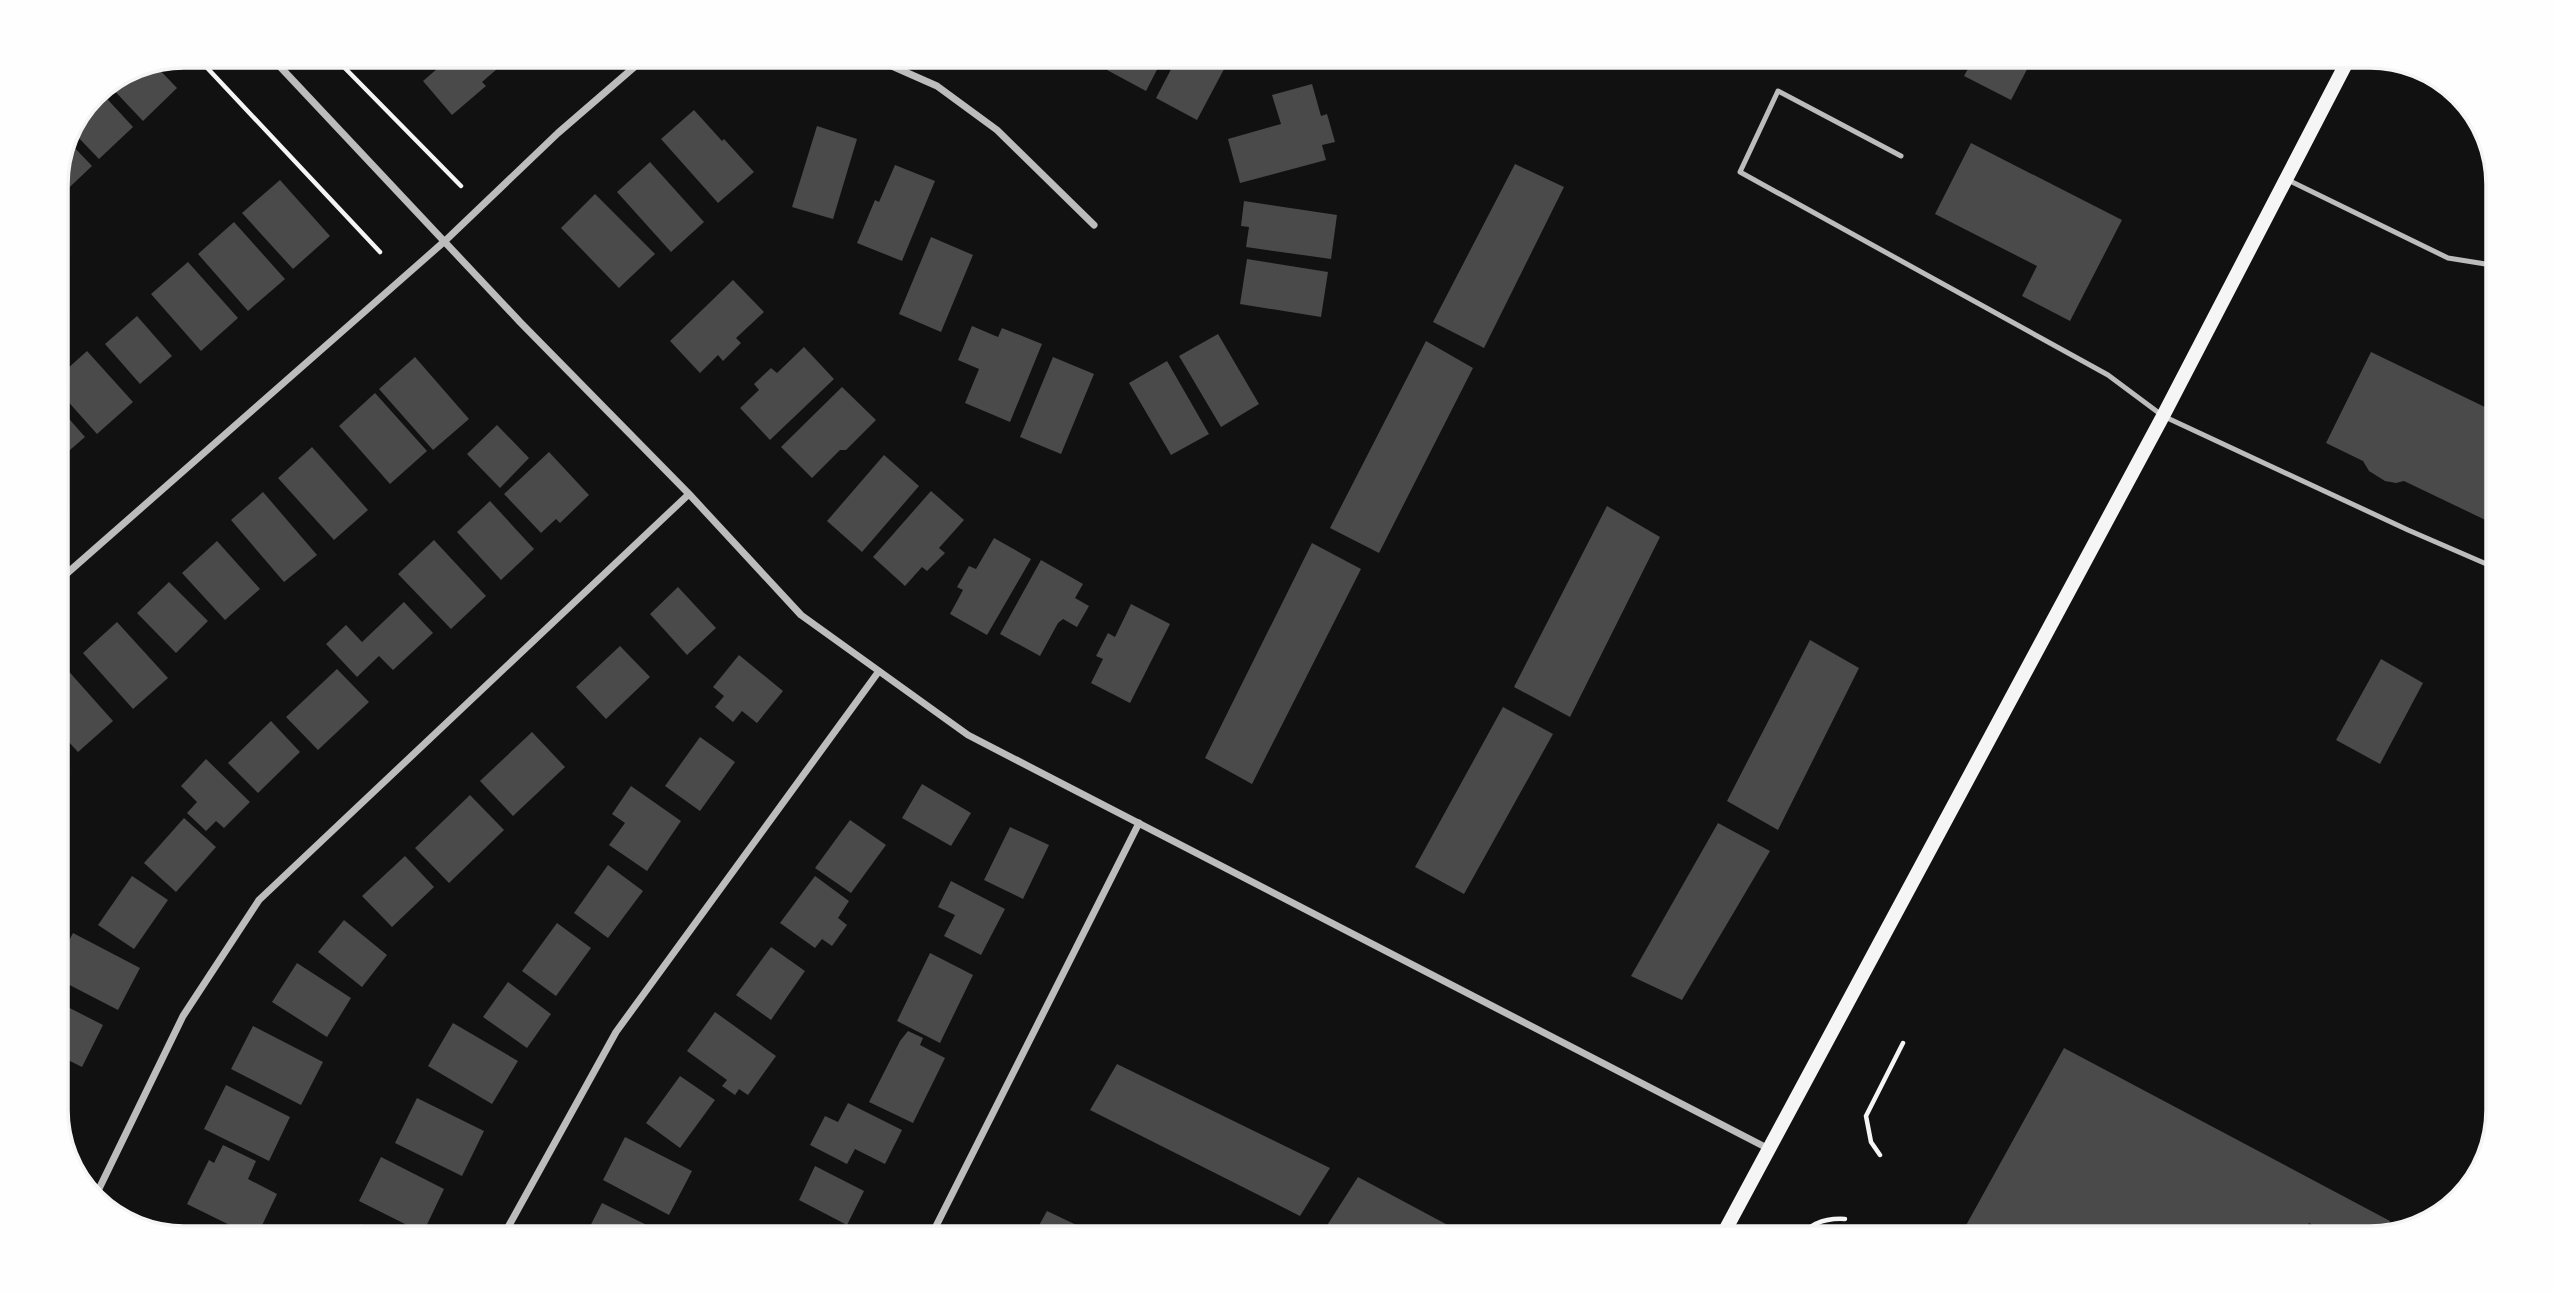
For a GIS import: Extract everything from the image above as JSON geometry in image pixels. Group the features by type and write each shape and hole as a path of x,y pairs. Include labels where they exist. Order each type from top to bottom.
{"main road":[{"path":"1728,1226 2163,416 2344,68"}],"street":[{"path":"281,68 446,240 520,322 689,494 802,615 879,671 968,735 1770,1149"},
{"path":"68,572 446,240 558,133 633,68"},
{"path":"896,68 937,86 997,130 1094,225"},
{"path":"99,1188 183,1016 259,901 689,494"},
{"path":"509,1226 616,1032 879,671"},
{"path":"936,1226 1139,823"}],"lane":[{"path":"1901,156 1777,92 1740,172 2108,375 2163,416 2486,564"},
{"path":"2285,179 2448,258 2486,264"}],"path":[{"path":"207,68 380,252"},
{"path":"345,68 461,186"},
{"path":"1880,1155 1871,1142 1866,1116 1903,1043"},
{"path":"1812,1226 1833,1219 1845,1219"}],"building":[{"path":"438,68 498,68 482,82 486,86 452,115 423,81"},
{"path":"1108,68 1158,68 1146,91 1107,70"},
{"path":"1172,68 1225,68 1197,120 1156,98"},
{"path":"1968,68 2028,68 2011,100 1964,76"},
{"path":"161,71 177,88 143,121 115,92 147,74"},
{"path":"1312,84 1321,116 1327,114 1335,142 1322,145 1326,160 1240,183 1228,139 1281,124 1272,95"},
{"path":"107,98 133,127 99,159 78,137 92,114"},
{"path":"694,110 754,172 718,203 661,139"},
{"path":"817,126 857,139 833,219 792,207"},
{"path":"1971,143 2122,220 2070,321 2022,296 2037,266 1935,214"},
{"path":"74,148 92,166 68,189"},
{"path":"650,162 704,222 671,252 617,192"},
{"path":"1515,164 1564,187 1484,348 1433,322"},
{"path":"895,165 935,181 902,261 857,243 875,200 879,202"},
{"path":"280,180 330,236 293,269 242,213"},
{"path":"595,194 655,254 619,288 561,228"},
{"path":"1244,201 1337,215 1331,259 1246,247 1249,227 1241,226"},
{"path":"234,222 285,279 248,311 198,254"},
{"path":"931,237 973,255 941,332 899,314"},
{"path":"1247,259 1328,272 1321,317 1240,304"},
{"path":"188,262 238,318 201,351 151,294"},
{"path":"733,280 764,312 736,338 741,343 723,361 718,355 700,373 670,341"},
{"path":"137,316 172,356 140,384 105,344"},
{"path":"972,326 998,337 1002,328 1042,344 1010,422 965,403 979,369 958,360"},
{"path":"1218,334 1259,404 1221,427 1179,356"},
{"path":"1426,341 1473,368 1379,553 1330,528"},
{"path":"804,347 834,379 770,440 740,408 759,390 754,384 771,368 777,373"},
{"path":"87,351 133,402 97,434 68,401 68,368"},
{"path":"2371,352 2486,408 2486,520 2404,481 2385,481 2369,471 2363,461 2326,443"},
{"path":"415,357 469,419 433,450 379,389"},
{"path":"1053,357 1094,374 1061,454 1020,437"},
{"path":"1167,361 1209,434 1171,455 1129,383"},
{"path":"842,387 876,420 812,478 781,447"},
{"path":"375,393 427,451 390,484 339,426"},
{"path":"68,418 85,437 68,452"},
{"path":"497,425 529,458 500,488 467,454"},
{"path":"312,447 368,510 334,540 278,478"},
{"path":"549,452 589,495 560,523 556,519 541,533 504,494"},
{"path":"884,455 919,486 862,552 827,521"},
{"path":"931,491 964,520 939,548 945,553 927,571 922,567 905,586 873,557"},
{"path":"263,492 317,555 284,582 231,520"},
{"path":"490,501 534,549 501,580 457,532"},
{"path":"1607,506 1660,537 1570,717 1514,687"},
{"path":"994,538 1031,559 987,635 950,614 963,590 957,587 969,566 976,569"},
{"path":"434,540 486,596 451,629 398,574"},
{"path":"217,541 260,589 225,620 182,573"},
{"path":"1312,543 1361,569 1252,784 1205,758"},
{"path":"1041,560 1083,584 1075,598 1089,606 1077,627 1063,619 1058,623 1040,656 1000,634"},
{"path":"169,582 208,621 176,653 137,613"},
{"path":"678,587 716,628 687,655 650,614"},
{"path":"404,602 433,633 393,670 379,656 357,677 326,644 346,625 362,642"},
{"path":"1131,604 1170,624 1130,703 1091,683 1103,659 1096,656 1108,633 1115,637"},
{"path":"117,622 168,678 133,709 83,653"},
{"path":"1810,640 1859,668 1778,830 1727,801"},
{"path":"620,646 650,677 606,719 576,687"},
{"path":"739,655 783,691 757,723 742,711 733,722 715,707 724,696 713,687"},
{"path":"2381,659 2423,683 2380,764 2336,740"},
{"path":"337,669 369,702 318,750 286,717"},
{"path":"68,670 113,721 78,752 68,741"},
{"path":"1503,707 1553,734 1464,894 1415,867"},
{"path":"271,721 300,752 258,793 228,763"},
{"path":"532,732 565,767 513,816 480,781"},
{"path":"700,737 735,762 700,811 665,786"},
{"path":"206,759 250,802 224,828 216,821 206,831 187,813 197,802 181,786"},
{"path":"922,784 971,813 951,846 902,818"},
{"path":"631,786 681,821 647,871 609,845 625,823 612,814"},
{"path":"470,795 504,830 449,883 415,848"},
{"path":"184,818 216,847 176,892 144,863"},
{"path":"850,820 886,845 851,893 815,868"},
{"path":"1718,823 1770,851 1682,1000 1631,976"},
{"path":"1010,827 1049,845 1023,899 984,880"},
{"path":"405,856 434,887 392,927 362,896"},
{"path":"608,865 643,891 608,938 574,913"},
{"path":"132,876 168,900 134,949 98,925"},
{"path":"815,876 849,901 838,918 847,925 832,946 822,939 815,948 780,923"},
{"path":"951,881 1005,909 981,955 944,936 955,915 938,907"},
{"path":"344,920 387,955 362,987 318,952"},
{"path":"557,923 591,948 556,996 522,971"},
{"path":"73,933 140,968 118,1010 68,984 68,942"},
{"path":"771,947 805,971 771,1020 736,995"},
{"path":"930,953 973,975 940,1043 897,1021"},
{"path":"297,963 351,998 327,1037 272,1002"},
{"path":"508,982 551,1014 527,1048 483,1017"},
{"path":"68,1007 103,1025 82,1067 68,1060"},
{"path":"715,1012 776,1056 748,1095 739,1089 735,1095 722,1086 727,1080 687,1051"},
{"path":"453,1023 518,1061 492,1104 428,1066"},
{"path":"253,1026 323,1062 301,1105 231,1069"},
{"path":"908,1031 923,1038 920,1045 945,1058 913,1123 869,1102 900,1041"},
{"path":"2064,1048 2390,1221 2388,1224 2370,1226 2314,1226 2309,1223 2307,1226 1966,1226"},
{"path":"1117,1064 1330,1168 1300,1216 1090,1110"},
{"path":"680,1076 715,1100 680,1148 646,1123"},
{"path":"226,1085 290,1117 269,1161 204,1129"},
{"path":"417,1098 484,1131 462,1176 395,1143"},
{"path":"848,1103 902,1130 885,1164 855,1149 847,1164 810,1145 825,1116 838,1122"},
{"path":"625,1137 692,1171 669,1215 603,1180"},
{"path":"223,1145 256,1161 248,1179 277,1194 262,1226 232,1226 187,1204 209,1160 214,1163"},
{"path":"381,1157 444,1189 426,1226 409,1226 359,1201"},
{"path":"815,1166 864,1191 847,1225 799,1200"},
{"path":"1358,1177 1450,1226 1327,1226"},
{"path":"602,1203 649,1226 590,1226"},
{"path":"1047,1211 1079,1226 1039,1226"}]}
